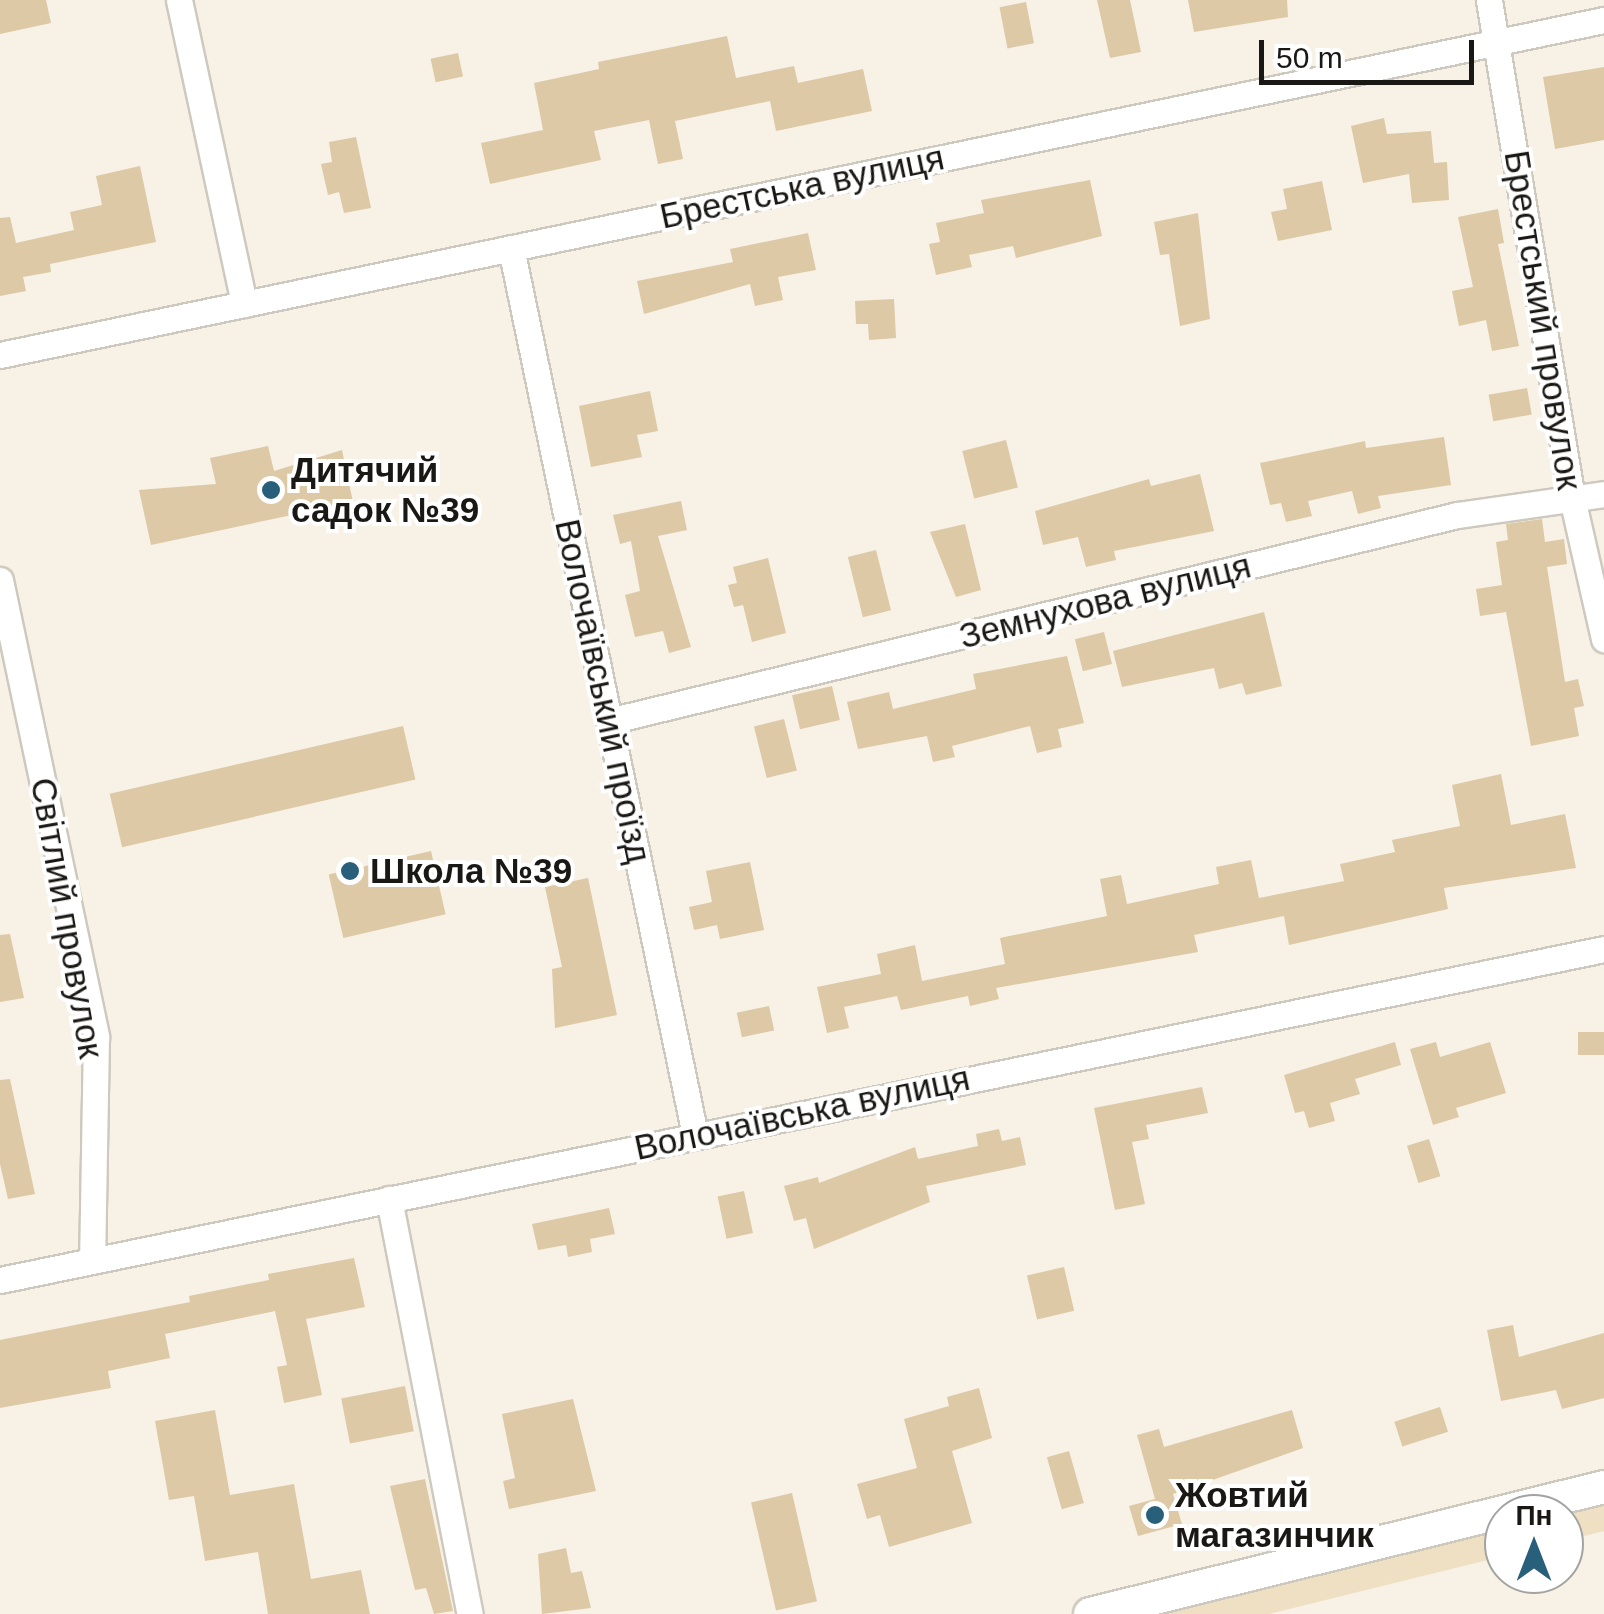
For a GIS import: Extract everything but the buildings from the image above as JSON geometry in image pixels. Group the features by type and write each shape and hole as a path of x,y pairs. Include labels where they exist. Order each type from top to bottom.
{"street":[{"path":"179,0 244,304"},
{"name":"Брестський провулок","path":"1490,0 1572,498 1604,639"},
{"name":"Брестська вулиця","path":"0,355 1604,20"},
{"name":"Волочаївський проїзд","path":"511,248 695,1135"},
{"name":"Земнухова вулиця","path":"609,721 1457,515 1604,494"},
{"name":"Світлий провулок","path":"0,580 96,1037 92,1261"},
{"name":"Волочаївська вулиця","path":"0,1280 1604,950"},
{"path":"389,1199 470,1614"},
{"path":"1090,1614 1604,1488"}],"shaded area":[{"path":"1604,1487 1604,1531 1584,1536 1584,1494 1576,1494"},
{"path":"1484,1517 1484,1561 1269,1614 1090,1614"}],"place":[{"name":"Дитячий садок №39","path":"271,490"},
{"name":"Школа №39","path":"350,871"},
{"name":"Жовтий магазинчик","path":"1155,1515"}]}
